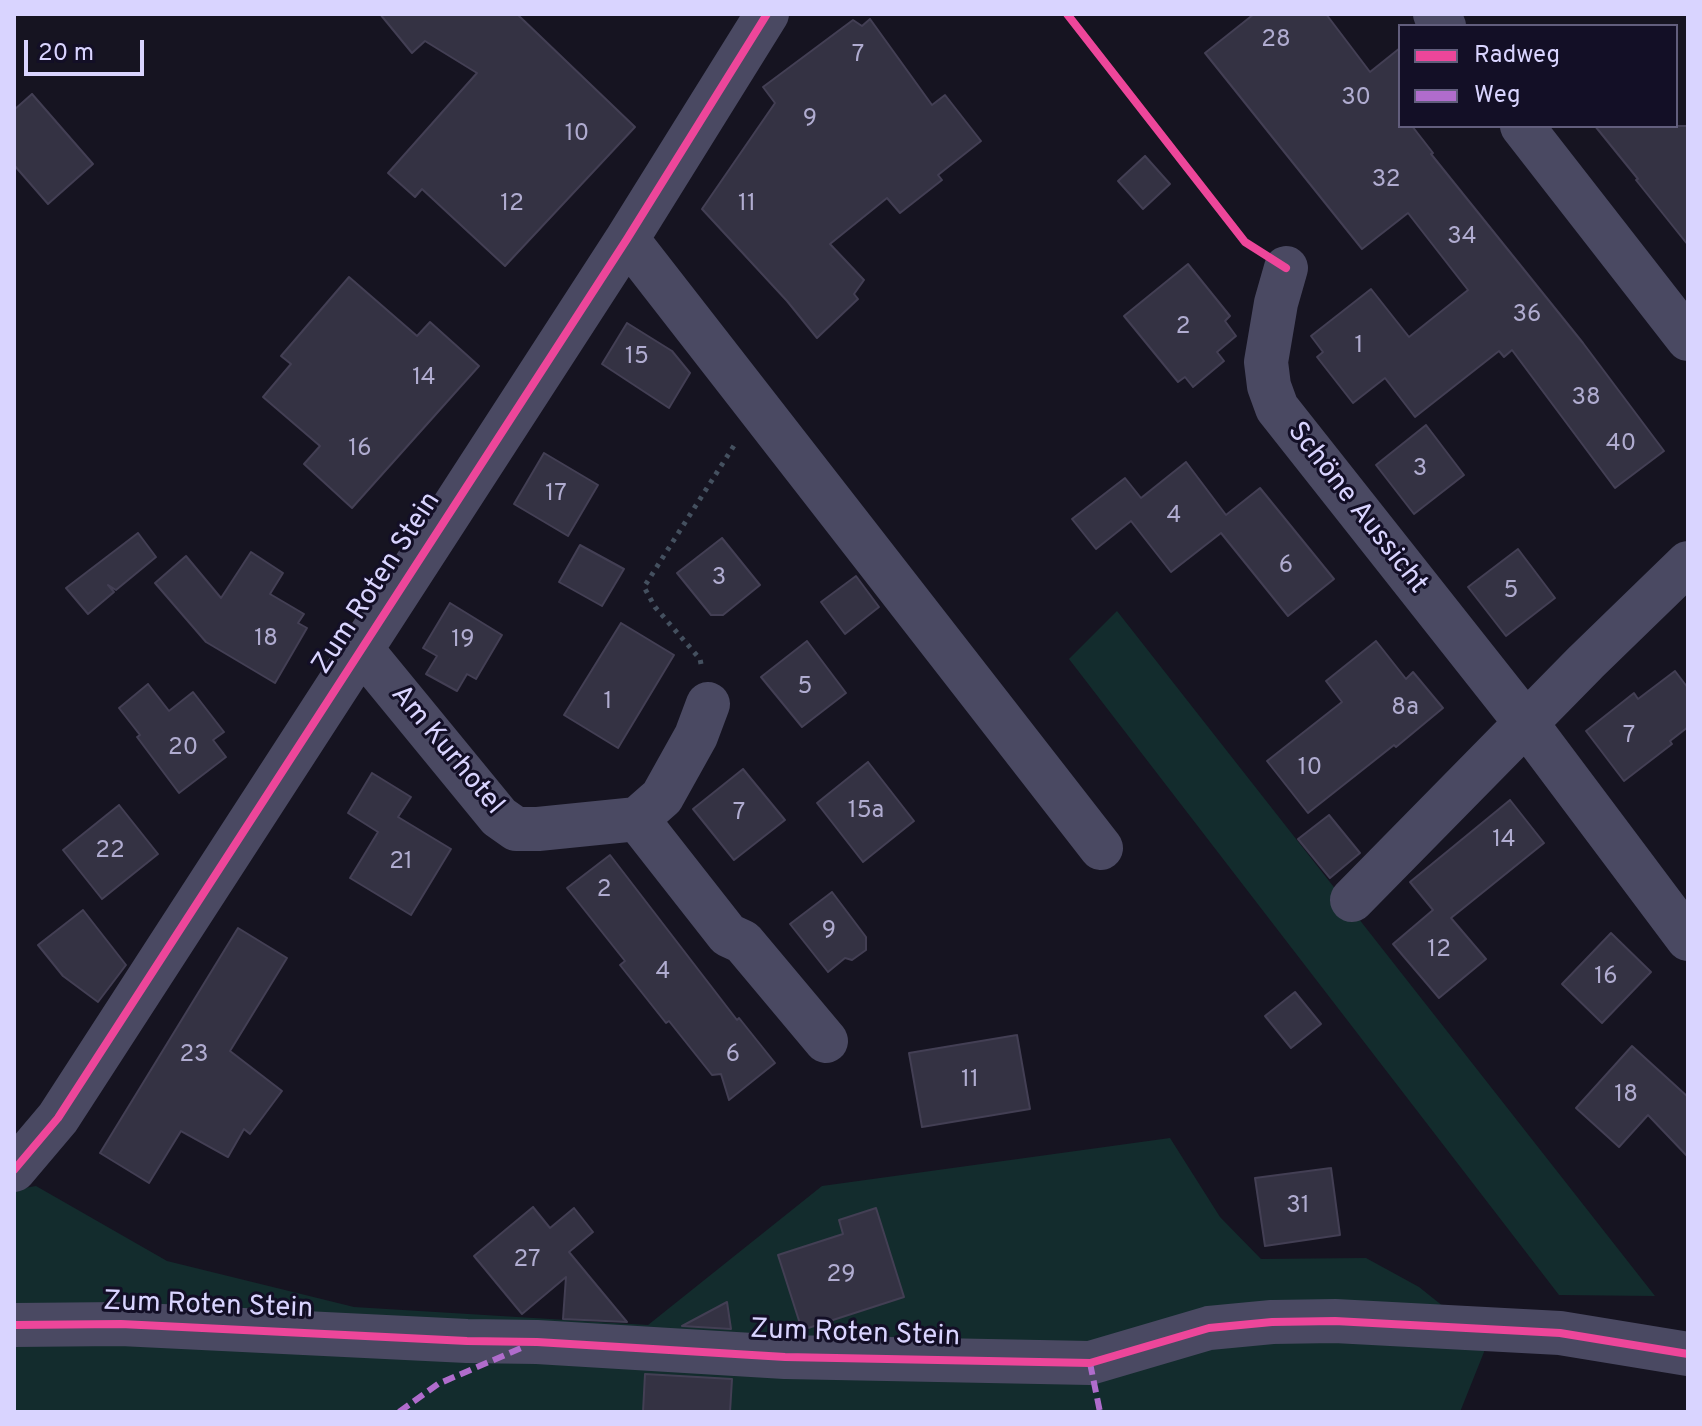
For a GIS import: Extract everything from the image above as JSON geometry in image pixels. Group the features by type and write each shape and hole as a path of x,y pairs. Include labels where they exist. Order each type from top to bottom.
{"street":[{"name":"Zum Roten Stein","path":"14,1170 58,1118 627,239 767,14"},
{"path":"1524,128 1688,339"},
{"path":"627,239 1101,848"},
{"name":"Schöne Aussicht","path":"1286,268 1276,303 1266,362 1269,386 1277,408 1526,723 1688,939"},
{"path":"1352,900 1688,563"},
{"name":"Am Kurhotel","path":"362,650 499,817 516,829 637,819"},
{"path":"708,704 696,736 662,797 637,819 728,935 743,942 826,1041"},
{"name":"Zum Roten Stein","path":"14,1325 121,1324 537,1342 785,1357 1090,1363 1209,1328 1320,1321 1560,1333 1688,1354"}],"path":[{"path":"708,704 700,659 655,607 644,587 758,409"}],"green space":[{"path":"1117,611 1655,1296 1559,1295 1069,659"},
{"path":"1170,1138 1220,1217 1261,1259 1366,1258 1419,1287 1488,1342 1460,1412 14,1412 14,1190 36,1186 167,1261 354,1307 648,1325 822,1186"}],"building":[{"path":"380,14 517,14 635,127 505,266 422,189 415,197 388,173 477,73 425,41 412,53"},
{"path":"1254,14 1326,14 1370,72 1398,50 1398,128 1414,128 1664,451 1615,488 1512,350 1504,357 1499,351 1415,417 1385,378 1353,403 1317,357 1323,352 1311,336 1371,289 1409,337 1468,290 1408,213 1362,249 1205,53"},
{"path":"870,19 932,105 945,95 981,141 938,175 942,180 900,213 887,198 830,244 864,280 854,294 858,299 817,338 702,209 775,103 763,87 853,20 862,26"},
{"path":"32,94 93,164 48,204 14,165 14,110"},
{"path":"1688,126 1688,245 1636,180 1597,128"},
{"path":"1145,156 1170,184 1143,209 1118,181"},
{"path":"1188,264 1230,316 1225,321 1236,336 1217,352 1224,361 1193,387 1185,377 1178,382 1124,316"},
{"path":"349,277 417,336 430,322 479,366 352,508 304,464 320,446 263,397 291,364 281,356"},
{"path":"627,323 672,351 690,373 669,408 602,364"},
{"path":"1426,425 1464,475 1414,514 1376,465"},
{"path":"544,453 598,485 568,536 514,504"},
{"path":"1186,462 1226,515 1260,488 1334,579 1288,616 1221,533 1171,572 1131,521 1096,549 1072,519 1125,478 1141,498"},
{"path":"138,533 156,557 116,590 108,585 114,592 88,614 66,588"},
{"path":"722,538 760,585 723,615 711,615 677,573"},
{"path":"580,545 624,569 602,606 559,582"},
{"path":"1518,549 1555,598 1506,636 1468,587"},
{"path":"251,552 283,573 270,594 304,614 298,623 307,628 275,683 206,642 155,583 186,556 221,598"},
{"path":"856,576 879,607 845,634 821,602"},
{"path":"450,603 502,635 476,679 467,674 457,691 426,674 437,656 423,648"},
{"path":"621,623 674,655 618,748 564,715"},
{"path":"807,641 846,693 802,727 761,677"},
{"path":"1376,641 1406,679 1413,672 1443,708 1308,813 1267,761 1342,702 1326,681"},
{"path":"1675,671 1688,688 1688,727 1670,741 1672,744 1624,781 1586,731 1634,693 1638,699"},
{"path":"148,684 169,711 193,692 224,732 213,740 226,757 179,793 119,708"},
{"path":"868,762 914,821 863,862 817,803"},
{"path":"743,769 785,820 734,860 693,809"},
{"path":"372,773 411,797 398,817 451,849 411,915 350,878 378,832 348,813"},
{"path":"1510,800 1544,843 1451,918 1486,959 1439,998 1393,944 1433,910 1410,882"},
{"path":"119,805 158,854 102,899 63,850"},
{"path":"1329,815 1360,853 1330,878 1298,839"},
{"path":"610,855 737,1020 739,1018 775,1063 729,1100 721,1074 712,1075 669,1021 666,1023 620,965 625,961 567,888"},
{"path":"832,892 866,937 866,950 852,960 845,958 828,972 790,924"},
{"path":"83,910 126,965 98,1002 63,976 38,945"},
{"path":"238,928 287,958 230,1051 282,1091 250,1134 244,1129 228,1157 181,1131 149,1183 100,1153"},
{"path":"1611,933 1651,972 1602,1023 1562,984"},
{"path":"1295,992 1321,1024 1291,1048 1265,1016"},
{"path":"1017,1035 1030,1109 922,1127 909,1053"},
{"path":"1632,1046 1688,1097 1688,1157 1648,1115 1619,1147 1576,1108"},
{"path":"1331,1168 1340,1235 1265,1246 1255,1178"},
{"path":"533,1207 550,1228 574,1208 593,1232 569,1252 627,1322 563,1319 566,1277 522,1314 474,1256"},
{"path":"876,1208 904,1297 802,1330 778,1255 843,1234 839,1220"},
{"path":"727,1302 731,1329 682,1326"},
{"path":"645,1374 732,1379 730,1412 643,1412"}],"marked path":[{"path":"399,1412 438,1384 526,1346"},
{"path":"1090,1363 1100,1412"}],"cycle path":[{"path":"14,1170 58,1118 627,239 767,14"},
{"path":"1067,14 1245,242 1286,268"},
{"path":"14,1325 121,1324 537,1342 785,1357 1090,1363 1209,1328 1272,1322 1335,1321 1560,1333 1688,1354"}]}
